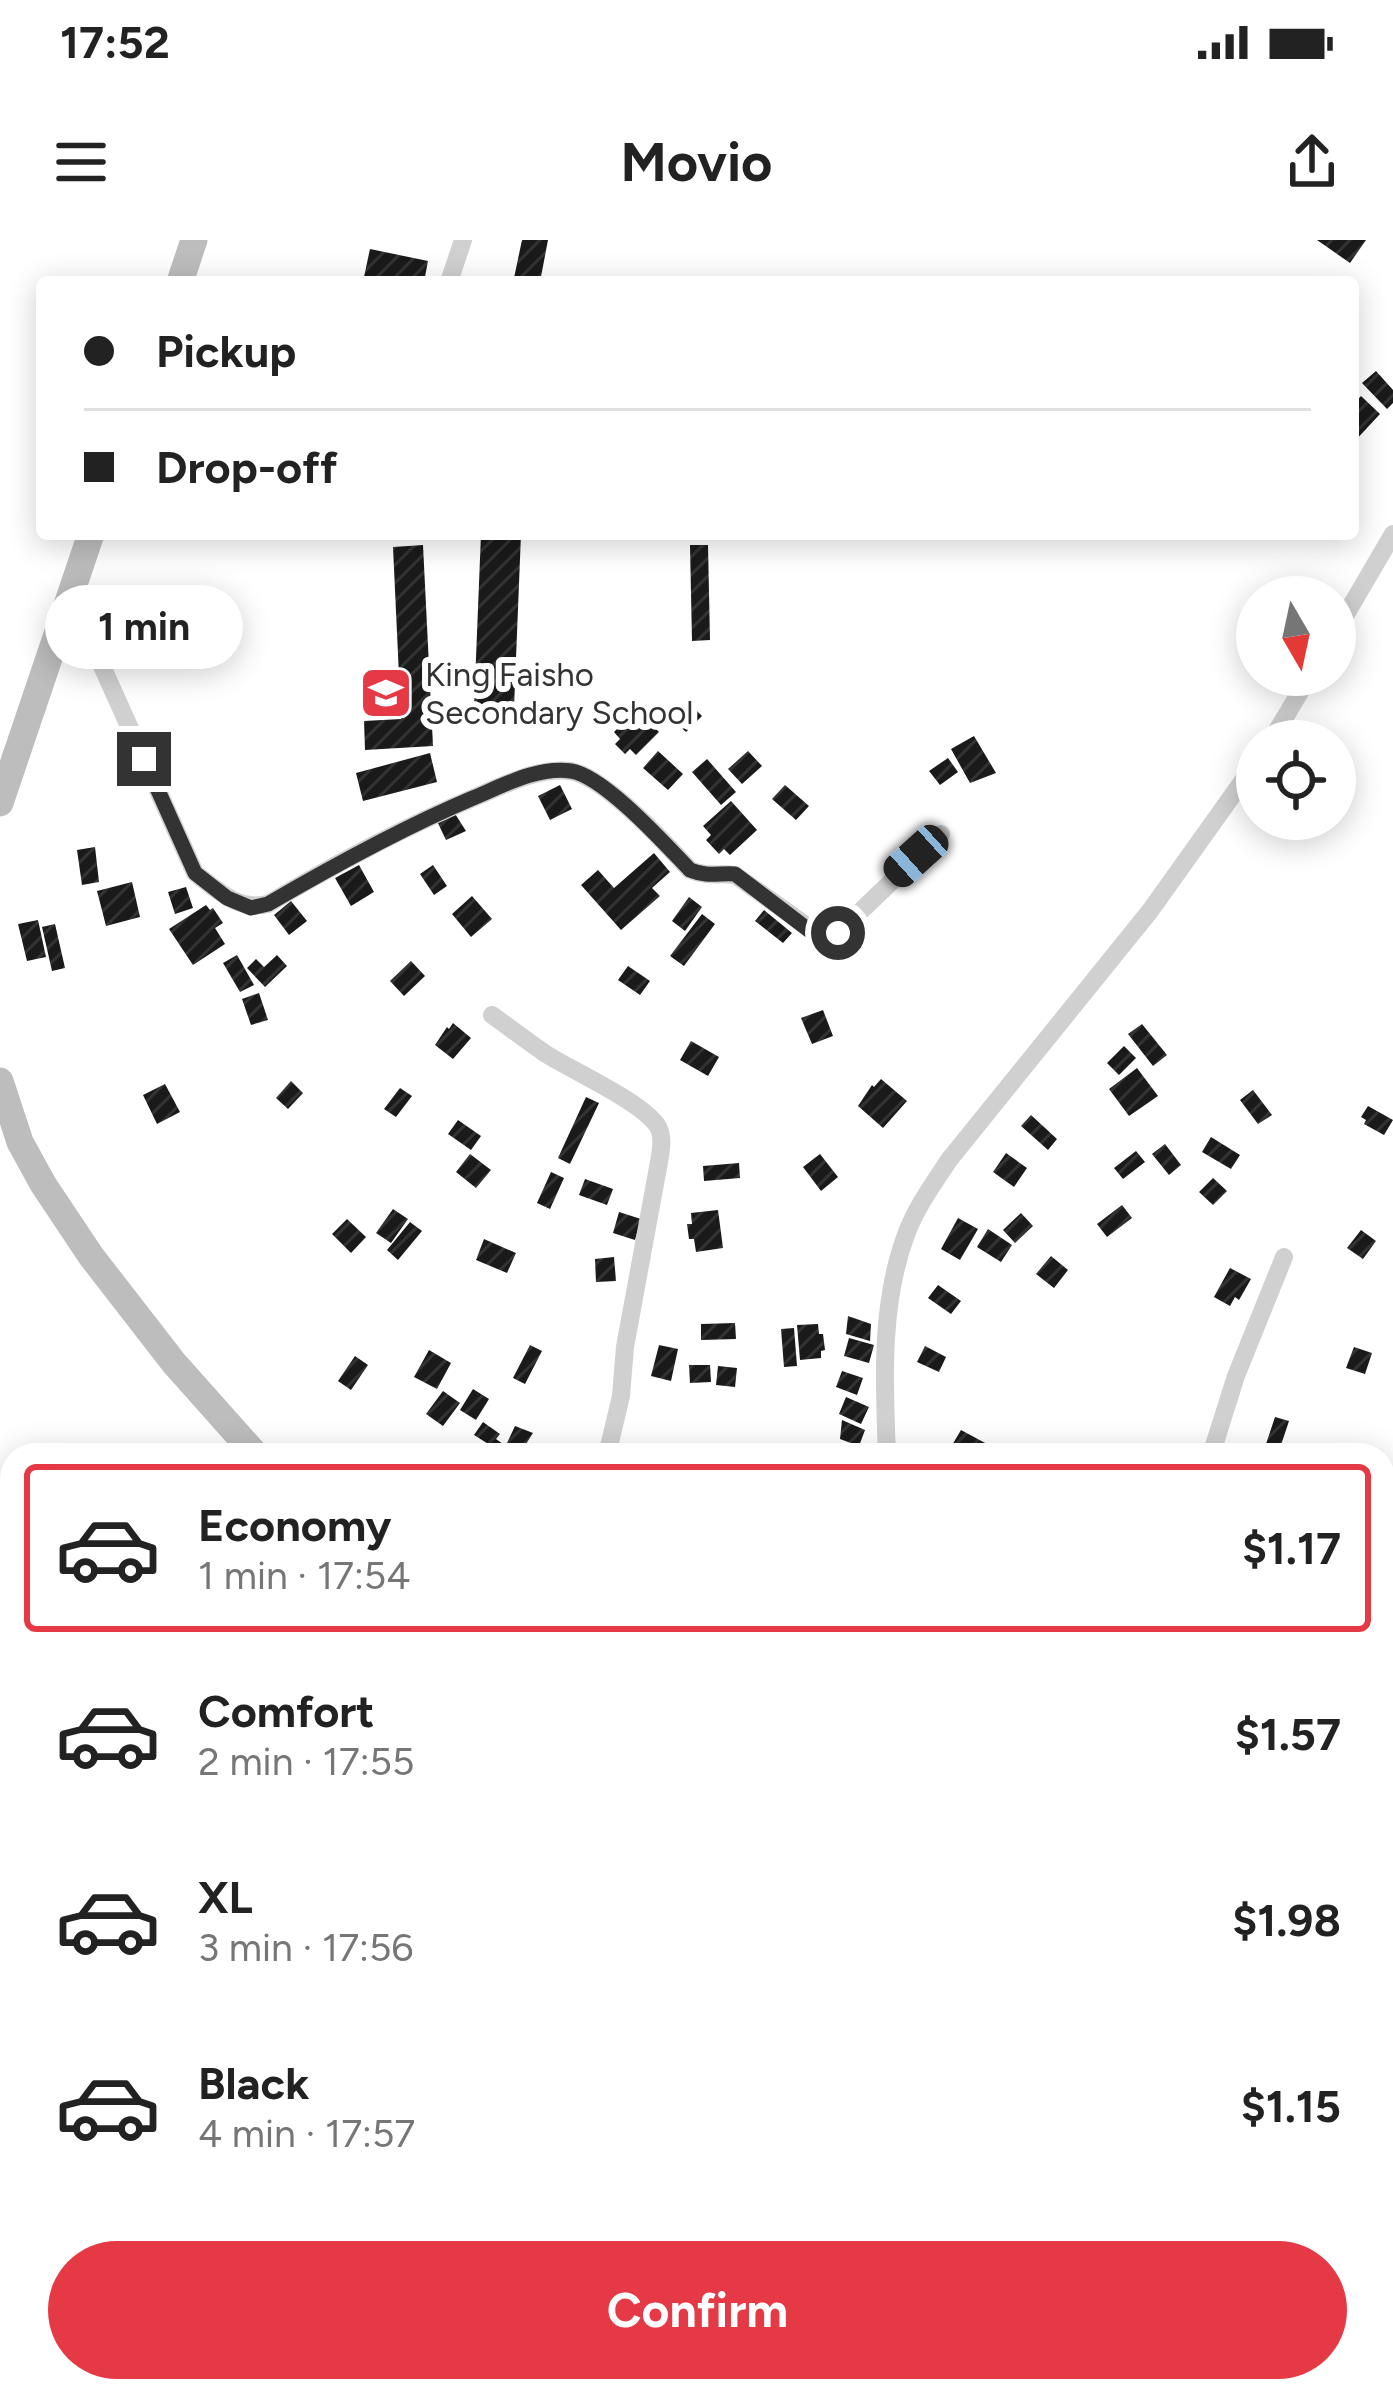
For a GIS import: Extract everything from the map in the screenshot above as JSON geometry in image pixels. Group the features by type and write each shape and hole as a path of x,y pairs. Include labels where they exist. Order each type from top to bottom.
{"main road":[{"path":"182,276 194,240"},
{"path":"0,802 90,540"},
{"path":"0,1081 20,1142 91,1256 174,1363 245,1443"}],"street":[{"path":"451,276 463,240"},
{"path":"1356,597 1393,534"},
{"path":"70,595 195,873 227,898 251,908 268,904 408,826 542,773 570,771 594,780 690,870 706,877 735,874 821,936 838,933 941,834"},
{"path":"888,1443 884,1351 893,1286 906,1234 923,1199 949,1160 1150,911 1236,790"},
{"path":"492,1015 629,1103 659,1129 662,1147 610,1443"},
{"path":"1215,1443 1284,1257"}],"building":[{"path":"522,240 548,240 541,276 514,276"},
{"path":"1317,240 1366,240 1350,263"},
{"path":"370,249 428,261 425,276 364,276"},
{"path":"1376,371 1393,390 1393,403 1387,409 1362,383"},
{"path":"1359,398 1380,414 1359,437"},
{"path":"481,540 521,540 514,708 474,707"},
{"path":"423,545 433,746 365,750 364,721 401,719 393,547"},
{"path":"690,545 708,545 710,640 692,641"},
{"path":"688,702 702,716 686,732 672,719"},
{"path":"637,709 659,732 636,755 630,749 625,754 615,744 620,739 614,732"},
{"path":"974,736 996,773 970,783 951,749"},
{"path":"658,751 683,774 668,790 643,768"},
{"path":"748,751 762,766 742,784 728,769"},
{"path":"430,753 437,782 363,801 356,773"},
{"path":"948,758 958,772 940,785 929,771"},
{"path":"707,759 736,792 721,805 692,772"},
{"path":"560,785 572,809 550,820 538,796"},
{"path":"785,785 809,806 796,820 772,799"},
{"path":"731,801 757,830 730,855 724,849 719,854 706,840 711,835 703,826"},
{"path":"452,809 466,831 446,840 435,817"},
{"path":"95,847 99,882 82,885 77,850"},
{"path":"654,853 670,872 652,888 660,896 621,930 581,885 598,870 614,888"},
{"path":"359,865 374,892 351,906 335,878"},
{"path":"433,865 447,886 434,895 420,874"},
{"path":"132,882 140,917 106,926 97,891"},
{"path":"186,887 193,908 175,914 168,892"},
{"path":"472,896 492,919 471,937 452,914"},
{"path":"689,897 702,907 685,931 672,921"},
{"path":"291,901 307,921 289,935 274,915"},
{"path":"206,905 223,923 215,928 225,944 193,965 169,929"},
{"path":"764,910 792,933 783,943 755,921"},
{"path":"702,914 715,924 684,966 670,956"},
{"path":"38,920 46,957 27,961 18,924"},
{"path":"55,924 65,968 52,971 42,927"},
{"path":"237,955 254,985 240,992 223,963"},
{"path":"277,955 287,966 265,987 247,968 256,959 264,967"},
{"path":"411,961 425,976 404,996 390,981"},
{"path":"628,966 650,981 640,995 618,980"},
{"path":"259,993 268,1020 251,1025 242,999"},
{"path":"823,1010 833,1036 812,1044 801,1018"},
{"path":"453,1023 471,1038 453,1059 435,1045"},
{"path":"1142,1024 1167,1055 1153,1066 1128,1034"},
{"path":"691,1041 719,1057 708,1076 680,1060"},
{"path":"1124,1046 1136,1058 1119,1075 1107,1063"},
{"path":"1137,1068 1158,1096 1129,1116 1109,1089"},
{"path":"881,1079 907,1101 883,1128 858,1106"},
{"path":"291,1081 303,1093 288,1109 276,1098"},
{"path":"165,1084 180,1112 157,1124 143,1095"},
{"path":"400,1088 412,1096 396,1117 384,1109"},
{"path":"1253,1090 1272,1115 1258,1124 1240,1100"},
{"path":"586,1097 599,1103 570,1164 558,1158"},
{"path":"1368,1106 1393,1120 1384,1135 1364,1124 1361,1117"},
{"path":"1031,1115 1057,1139 1048,1150 1021,1126"},
{"path":"458,1120 481,1136 471,1150 448,1134"},
{"path":"1211,1137 1240,1155 1231,1169 1202,1152"},
{"path":"1165,1144 1181,1165 1169,1175 1152,1154"},
{"path":"1136,1151 1145,1162 1123,1179 1114,1168"},
{"path":"1006,1153 1027,1168 1014,1187 993,1172"},
{"path":"470,1154 491,1170 476,1188 456,1172"},
{"path":"820,1154 838,1177 821,1191 803,1167"},
{"path":"739,1163 740,1178 704,1181 703,1166"},
{"path":"551,1172 564,1178 550,1209 537,1203"},
{"path":"1213,1178 1227,1191 1213,1205 1199,1192"},
{"path":"585,1179 613,1189 607,1205 579,1195"},
{"path":"1122,1205 1132,1218 1107,1237 1097,1224"},
{"path":"393,1209 408,1219 391,1243 376,1233"},
{"path":"718,1210 723,1248 696,1252 687,1224 692,1224 691,1213"},
{"path":"619,1212 641,1219 635,1240 613,1233"},
{"path":"1021,1213 1033,1226 1015,1243 1003,1230"},
{"path":"958,1218 978,1229 960,1260 941,1249"},
{"path":"347,1219 366,1237 351,1253 332,1234"},
{"path":"410,1222 422,1231 398,1260 387,1250"},
{"path":"988,1229 1012,1245 1001,1262 977,1247"},
{"path":"1361,1230 1376,1241 1363,1259 1347,1248"},
{"path":"484,1239 516,1253 507,1273 476,1260"},
{"path":"1051,1256 1068,1270 1054,1288 1036,1274"},
{"path":"614,1257 616,1281 596,1282 595,1259"},
{"path":"1230,1268 1251,1279 1230,1306 1214,1297"},
{"path":"938,1285 961,1301 951,1314 928,1298"},
{"path":"848,1316 871,1324 870,1341 846,1334"},
{"path":"735,1323 736,1339 701,1340 701,1324"},
{"path":"818,1324 825,1350 821,1358 800,1360 797,1325"},
{"path":"794,1328 797,1366 784,1367 781,1329"},
{"path":"849,1338 874,1345 869,1363 844,1356"},
{"path":"530,1345 542,1351 525,1384 513,1378"},
{"path":"659,1345 678,1349 671,1381 651,1376"},
{"path":"925,1346 946,1357 939,1372 917,1362"},
{"path":"1354,1347 1372,1353 1365,1374 1346,1368"},
{"path":"429,1350 451,1363 437,1389 414,1377"},
{"path":"355,1356 368,1365 351,1390 338,1381"},
{"path":"689,1365 710,1365 711,1382 690,1383"},
{"path":"718,1366 737,1368 735,1387 716,1385"},
{"path":"842,1371 863,1378 857,1395 836,1387"},
{"path":"473,1389 489,1399 476,1420 460,1410"},
{"path":"443,1391 460,1403 443,1426 426,1414"},
{"path":"846,1397 869,1407 861,1424 839,1414"},
{"path":"1275,1417 1289,1421 1282,1443 1266,1443"},
{"path":"842,1420 865,1430 860,1443 840,1439"},
{"path":"483,1422 500,1434 496,1439 502,1443 487,1443 474,1435"},
{"path":"515,1426 533,1433 527,1443 507,1443"},
{"path":"961,1430 985,1443 953,1443"}],"place":[{"name":"King Faisho Secondary School","path":"386,693"}],"route":[{"path":"144,759 195,873 227,898 251,908 268,904 408,826 511,782 570,771 594,780 690,870 706,877 735,874 810,931 831,937 838,933"}]}
